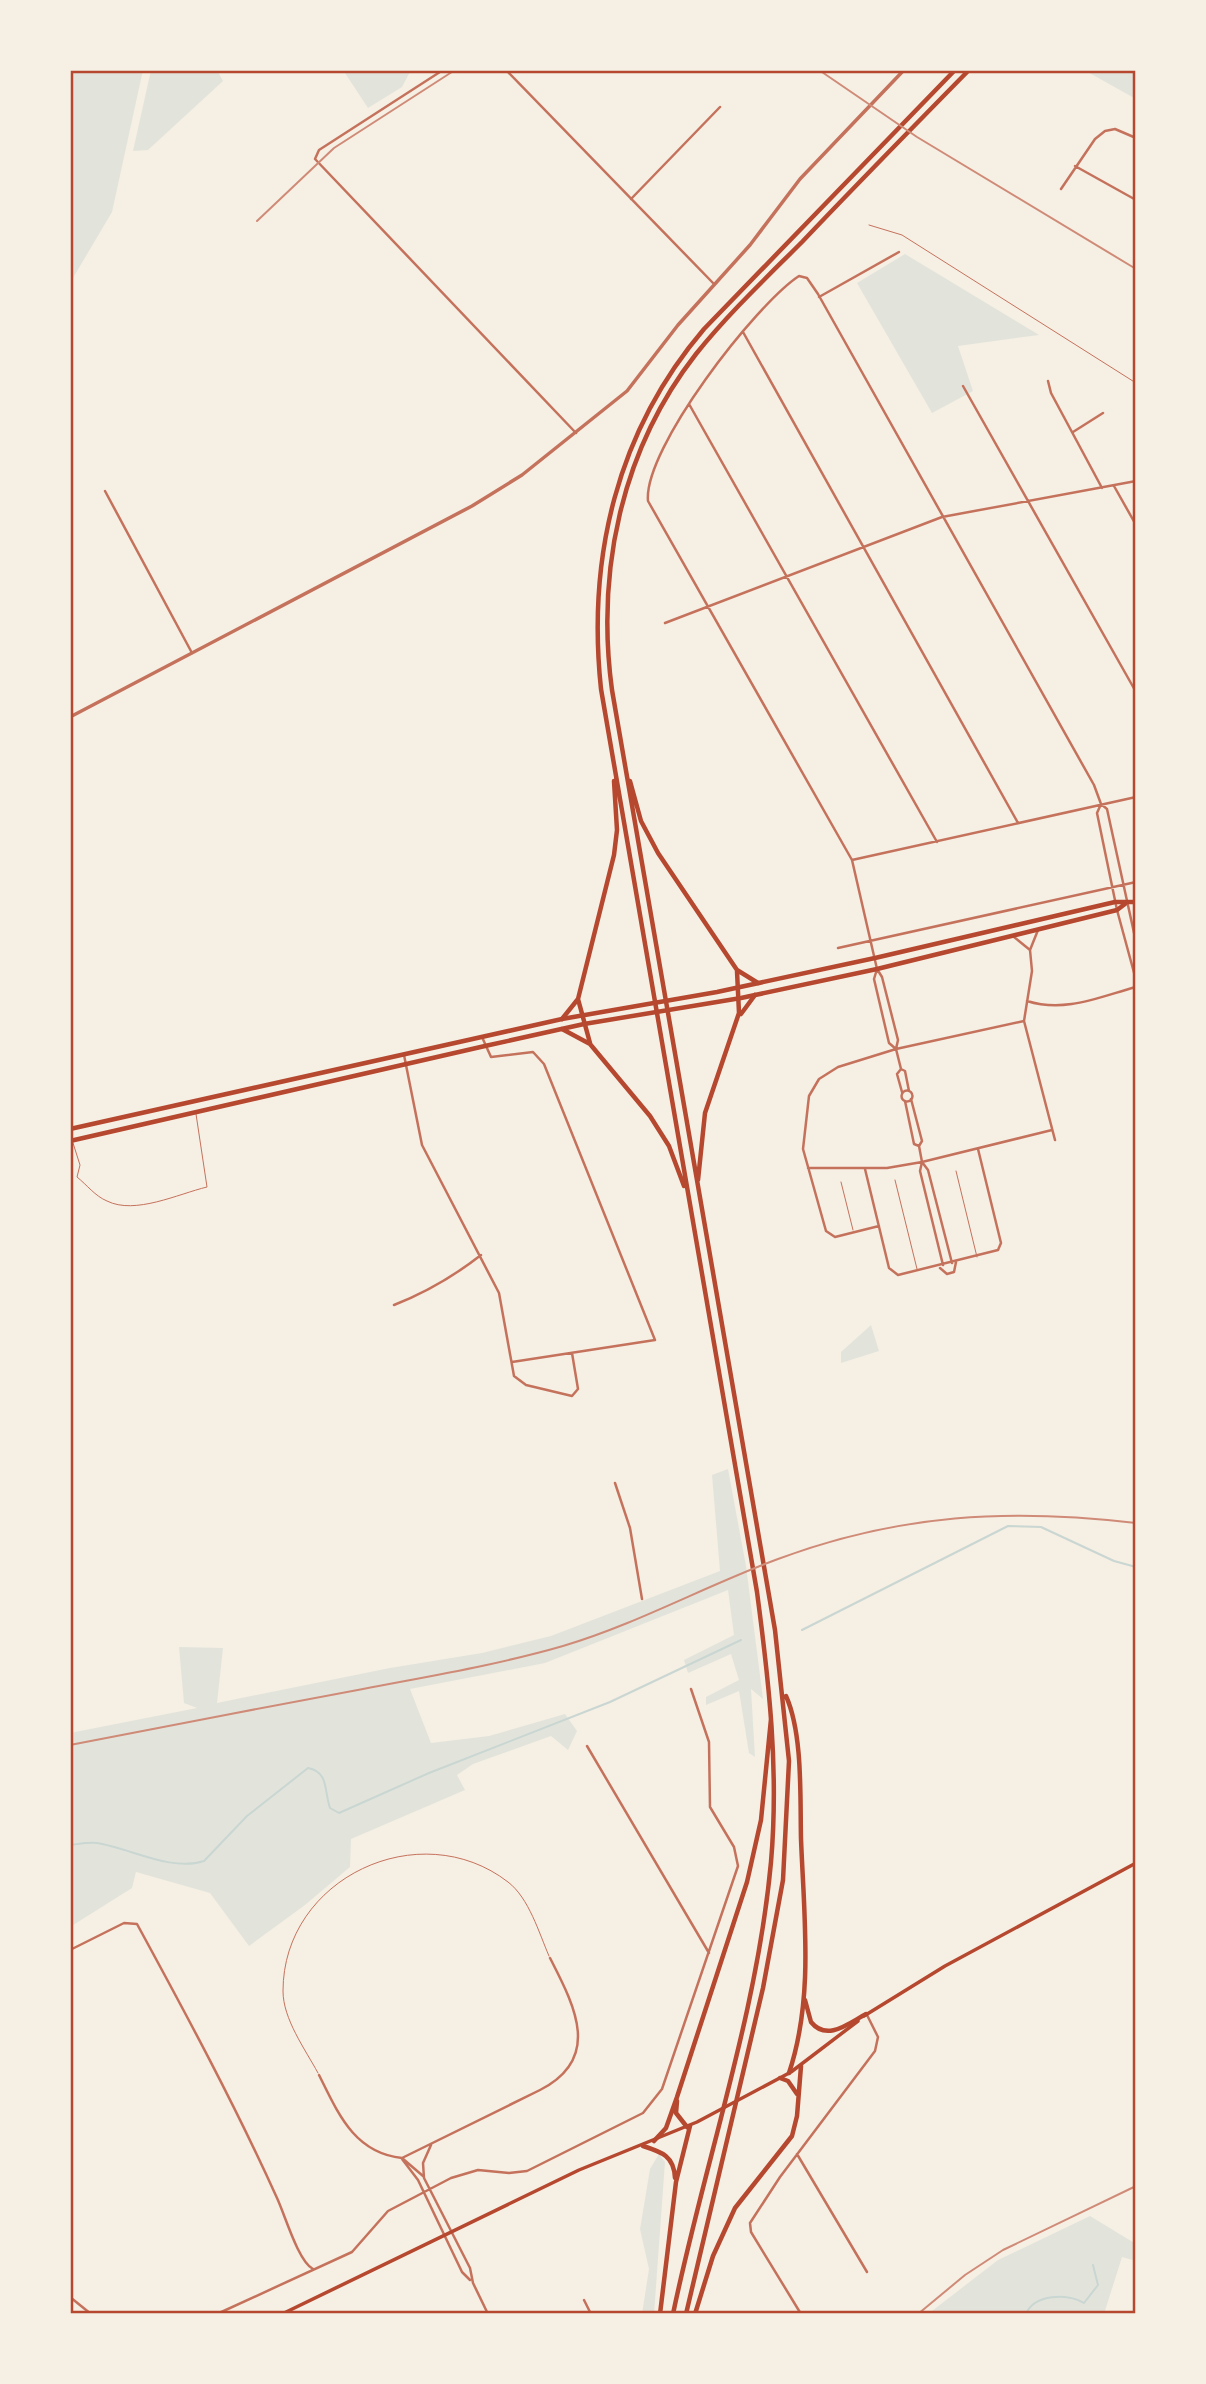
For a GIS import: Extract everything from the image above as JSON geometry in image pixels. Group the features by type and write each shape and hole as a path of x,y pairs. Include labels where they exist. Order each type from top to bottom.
{"main road":[{"path":"673,2314 742,2024 762,1924 771,1863 775,1793 772,1712 757,1592 598,663 599,569 612,502 631,445 656,396 688,348 955,70"},
{"path":"686,2314 778,1919 788,1797 784,1692 623,753 607,650 607,598 617,521 631,474 648,433 670,392 697,353 732,313 969,70"},
{"path":"623,753 641,821 652,844 737,970 758,983"},
{"path":"562,1019 578,999 617,842 613,759"},
{"path":"70,1129 562,1019 758,983 1115,902 1136,902"},
{"path":"71,1140 485,1045 584,1024 741,998 877,969 1117,910 1126,904"},
{"path":"698,1184 705,1113 737,1020 741,998 737,970"},
{"path":"737,1020 755,995"},
{"path":"578,999 590,1044 665,1138 689,1200"},
{"path":"562,1029 590,1044"},
{"path":"784,1692 793,1716 800,1792 806,1962 799,2035 789,2073"},
{"path":"654,2141 666,2128 677,2097 750,1869 761,1820 772,1712"},
{"path":"804,1996 811,2022 822,2031 834,2031 945,1966 1136,1863"},
{"path":"282,2314 445,2238 579,2170 643,2146 764,2088 801,2066 866,2014"},
{"path":"695,2314 713,2256 735,2208 790,2139 797,2116 801,2066"},
{"path":"780,2078 791,2085 797,2095"},
{"path":"677,2097 676,2113 688,2126"},
{"path":"660,2314 676,2182 688,2126"},
{"path":"643,2146 660,2151 671,2160 676,2182"}],"street":[{"path":"443,70 319,150 316,156 317,164 576,433"},
{"path":"506,70 714,284"},
{"path":"70,717 497,492 576,433 627,391 714,284 750,245 800,180 904,70"},
{"path":"631,199 720,107"},
{"path":"1060,189 1075,166 1105,131 1119,130 1136,138"},
{"path":"1075,166 1136,200"},
{"path":"819,297 899,252"},
{"path":"922,1162 928,1170 954,1263 954,1272 947,1274 941,1266 920,1171 922,1162 919,1146 922,1141 905,1071 901,1069 896,1049 896,1031 877,969 852,860 650,506 648,494 669,439 688,404 743,332 795,279 803,276 819,297 1094,785 1101,804 1108,812 1121,884 1136,942"},
{"path":"743,332 1018,823"},
{"path":"1048,381 1051,393 1102,488"},
{"path":"962,386 1030,501 1136,692"},
{"path":"688,404 937,842"},
{"path":"1073,432 1103,413"},
{"path":"665,623 942,517 1136,481"},
{"path":"1114,486 1136,525"},
{"path":"105,491 192,653"},
{"path":"852,860 1136,797"},
{"path":"1101,804 1097,813 1115,902 1136,979"},
{"path":"838,948 1136,882"},
{"path":"1041,927 1032,940 1030,950 1032,971 1024,1021 1055,1140"},
{"path":"1008,936 1017,937 1030,950"},
{"path":"877,969 874,979 889,1043 896,1049"},
{"path":"1026,1000 1050,1006 1075,1005 1136,987"},
{"path":"879,1226 835,1237 826,1231 803,1149 804,1115 809,1096 819,1079 838,1067 896,1049 1024,1021"},
{"path":"482,1037 487,1053 496,1058 533,1052 544,1063 655,1340 512,1362"},
{"path":"404,1054 422,1145 499,1293 514,1376 526,1385 567,1397 578,1389 572,1353"},
{"path":"901,1069 897,1074 914,1144 919,1146"},
{"path":"902,1093 909,1091"},
{"path":"905,1101 911,1099"},
{"path":"808,1168 865,1168 922,1162 1052,1130"},
{"path":"865,1168 892,1272 898,1275 995,1252 1001,1243 978,1149"},
{"path":"394,1305 423,1295 454,1277 481,1255"},
{"path":"615,1483 630,1528 642,1598"},
{"path":"217,2314 352,2252 388,2211 429,2189 466,2172 527,2171 647,2110 662,2089 738,1859 710,1807 709,1742 691,1689"},
{"path":"587,1746 709,1952"},
{"path":"70,1950 131,1923 137,1924 272,2188 303,2259 309,2267 316,2269"},
{"path":"402,2158 556,2082 567,2070 578,2043 578,2020 550,1958"},
{"path":"801,2314 751,2232 752,2219 875,2051 878,2037 866,2014"},
{"path":"319,2076 347,2130 361,2142 412,2163 425,2178"},
{"path":"432,2145 423,2163 425,2178 470,2268 472,2283"},
{"path":"797,2154 867,2272"},
{"path":"402,2158 423,2192 462,2272 472,2283 488,2314"},
{"path":"70,2297 91,2314"},
{"path":"584,2300 591,2314"}],"lane":[{"path":"869,225 901,235 1136,383"},
{"path":"71,1140 80,1165 78,1177 107,1201 118,1206 135,1205 207,1186 196,1112"},
{"path":"956,1171 977,1257"},
{"path":"895,1180 918,1271"},
{"path":"841,1182 853,1233"},
{"path":"319,2076 286,2010 283,1991 290,1947 300,1923 318,1900 339,1881 367,1865 407,1854 432,1853 464,1860 493,1872 509,1882 522,1898 550,1958"}],"shaded area":[{"path":"70,70 143,70 112,212 70,283"},
{"path":"151,70 217,70 223,81 148,150 133,151"},
{"path":"343,70 411,70 402,87 368,108"},
{"path":"1084,70 1136,70 1136,99"},
{"path":"905,254 1039,335 958,346 973,391 932,413 857,283"},
{"path":"871,1325 879,1351 841,1363 841,1352"},
{"path":"728,1469 746,1566 763,1699 751,1689 755,1757 749,1753 739,1691 706,1705 706,1697 739,1680 731,1654 688,1673 684,1660 734,1635 728,1590 545,1663 410,1689 431,1743 489,1736 565,1714 577,1731 568,1750 551,1736 473,1764 457,1775 465,1790 351,1839 350,1867 305,1905 249,1946 210,1893 136,1872 132,1888 70,1927 70,1733 197,1708 184,1703 179,1647 223,1648 217,1703 390,1668 482,1653 551,1636 720,1571 712,1475"},
{"path":"659,2154 665,2162 654,2314 642,2314 649,2269 640,2229 650,2169"},
{"path":"1090,2216 1136,2244 1136,2261 1122,2257 1104,2314 928,2314 998,2260"}],"waterway":[{"path":"802,1630 1008,1526 1041,1527 1114,1561 1136,1567"},
{"path":"70,1845 97,1843 178,1864 204,1861 247,1816 308,1768 315,1770 323,1778 330,1808 339,1813 429,1773 610,1702 741,1640"},
{"path":"1026,2314 1036,2302 1052,2297 1069,2298 1084,2303 1098,2285 1093,2265"}],"railway":[{"path":"257,221 334,148 455,70"},
{"path":"819,70 917,137 1136,269"},
{"path":"70,1745 438,1675 538,1653 618,1627 778,1559 867,1532 955,1518 999,1516 1089,1518 1136,1523"},
{"path":"918,2314 965,2275 1003,2250 1136,2186"}]}
